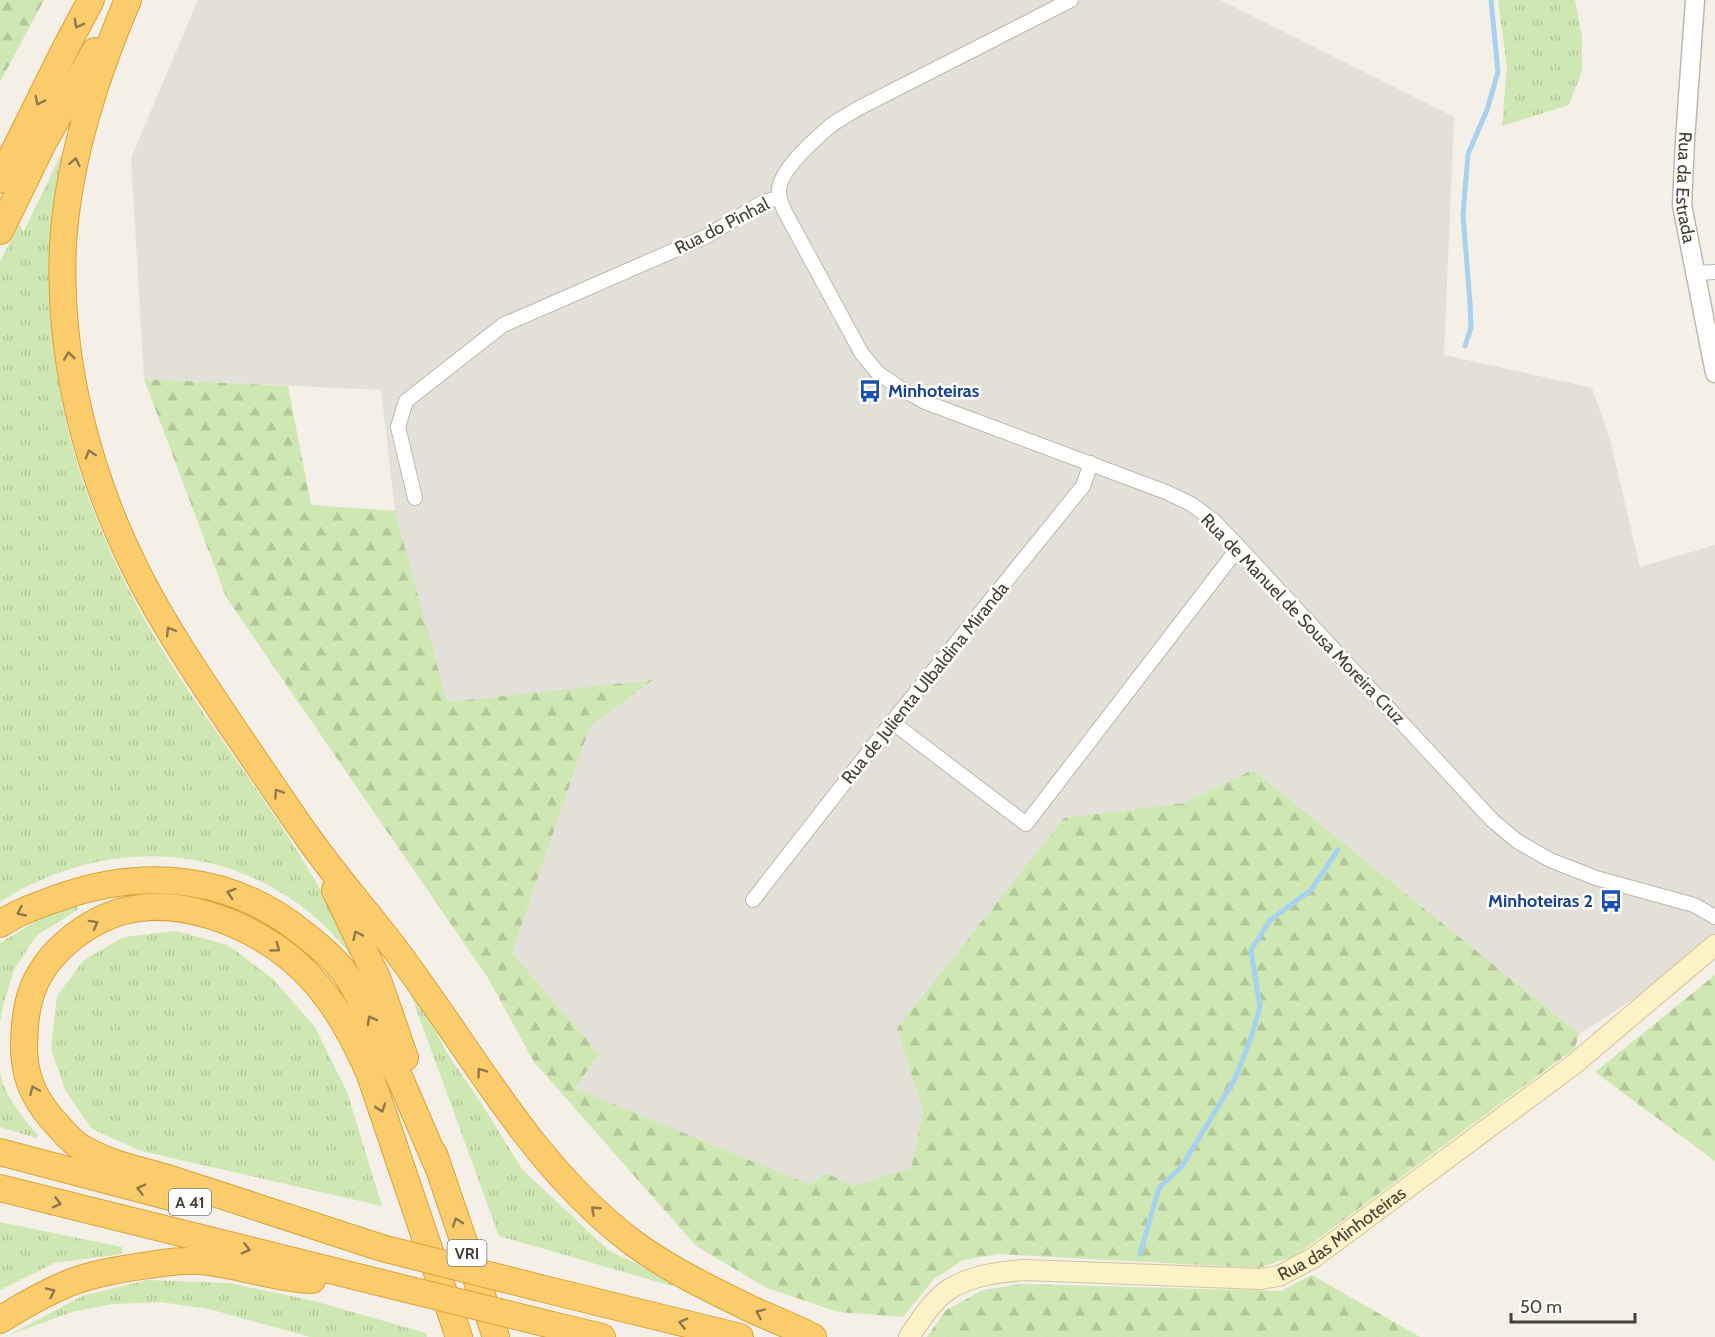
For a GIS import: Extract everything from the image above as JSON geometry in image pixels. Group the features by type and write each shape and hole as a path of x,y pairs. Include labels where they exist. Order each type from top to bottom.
{"highway":[{"path":"0,180 91,0"},
{"path":"0,231 53,125 127,0"},
{"path":"127,0 93,92 80,140 67,207 63,242 63,312 72,380 90,456 109,511 142,583 188,660 311,842 394,947 544,1158 572,1188 632,1242 715,1292 813,1337"},
{"path":"311,842 378,980 400,1040 439,1169"},
{"path":"0,924 20,911 74,892 111,883 144,879 183,881 232,892 266,908 296,927 324,950 346,976 391,1060 439,1169"},
{"path":"382,1248 113,1162 82,1148 68,1137 45,1113 33,1092 25,1066 25,1017 31,992 45,966 65,944 90,925 115,913 141,907 174,908 210,915 244,928 274,946 302,968 324,992 350,1032 369,1072 457,1335"},
{"name":"A 41","path":"0,1152 172,1197 740,1337"},
{"name":"VRI","path":"439,1169 496,1337"},
{"name":"A 41","path":"0,1188 602,1337"},
{"path":"0,1320 31,1301 70,1283 104,1273 172,1262 206,1262 293,1279 385,1284"}],"main road":[{"name":"Rua das Minhoteiras","path":"909,1337 925,1313 947,1290 978,1277 998,1272 1025,1270 1260,1279 1279,1276 1313,1258 1574,1065 1715,945"}],"street":[{"name":"Rua do Pinhal","path":"415,498 398,427 406,401 503,325 707,236 763,202 779,198 779,189 789,166 831,126 857,110 1071,0"},
{"name":"Rua da Estrada","path":"1695,0 1682,205 1715,372"},
{"name":"Rua de Manuel de Sousa Moreira Cruz","path":"779,198 862,354 878,373 925,402 1091,463 1191,504 1213,520 1492,820 1517,841 1550,860 1596,878 1694,905 1715,917"},
{"path":"1695,273 1715,272"},
{"name":"Rua de Julienta Ulbaldina Miranda","path":"753,900 892,722 1083,486 1091,463"},
{"path":"892,722 1026,824 1239,547"}],"shaded area":[{"path":"198,0 1220,0 1454,117 1444,355 1592,388 1610,440 1640,567 1715,545 1715,947 1579,1034 1253,770 1184,803 1064,818 897,1028 923,1111 911,1168 854,1186 826,1173 810,1185 575,1088 599,1054 512,953 590,725 652,681 446,702 395,511 381,390 144,379 131,158"}],"green space":[{"path":"0,0 44,0 0,82"},
{"path":"1498,0 1575,0 1582,37 1582,71 1569,105 1502,126 1507,67"},
{"path":"60,156 64,157 53,329 65,418 88,496 120,572 158,643 298,851 339,924 356,962 316,917 274,888 236,871 197,860 157,856 116,859 76,867 37,882 0,902 0,262 19,225 24,231"},
{"path":"144,379 288,386 311,505 395,511 447,702 653,680 590,726 512,953 599,1054 575,1088 810,1185 826,1173 854,1186 911,1168 923,1111 897,1028 1064,818 1184,803 1253,770 1579,1034 1575,1048 1295,1256 1259,1268 999,1254 963,1260 934,1279 903,1317 838,1312 767,1288 696,1246 534,1062 488,978 226,597"},
{"path":"76,905 79,909 36,936 14,970 0,1024 0,943 40,919"},
{"path":"176,931 228,945 273,979 315,1027 347,1092 382,1206 141,1151 92,1129 65,1090 51,1049 57,996 84,960 124,937"},
{"path":"1715,975 1715,1161 1595,1072"},
{"path":"416,994 447,1053 522,1169 608,1250 673,1282 672,1286 499,1236 411,995"},
{"path":"0,1072 5,1089 20,1113 38,1135 36,1138 0,1127"},
{"path":"0,1222 122,1247 122,1254 54,1263 0,1290"},
{"path":"1312,1275 1420,1337 927,1337 946,1310 983,1290 1021,1284 1281,1291"},
{"path":"147,1280 229,1283 314,1301 426,1333 427,1337 310,1337 209,1309 160,1302 113,1304 72,1312 9,1335 82,1296"}],"waterway":[{"path":"1465,346 1471,328 1463,215 1468,154 1487,110 1498,72 1491,0"},
{"path":"1140,1254 1159,1188 1182,1166 1235,1079 1251,1038 1260,1007 1251,950 1270,920 1311,890 1338,850"}],"place":[{"name":"Minhoteiras","path":"870,391"},
{"name":"Minhoteiras 2","path":"1611,901"}]}
